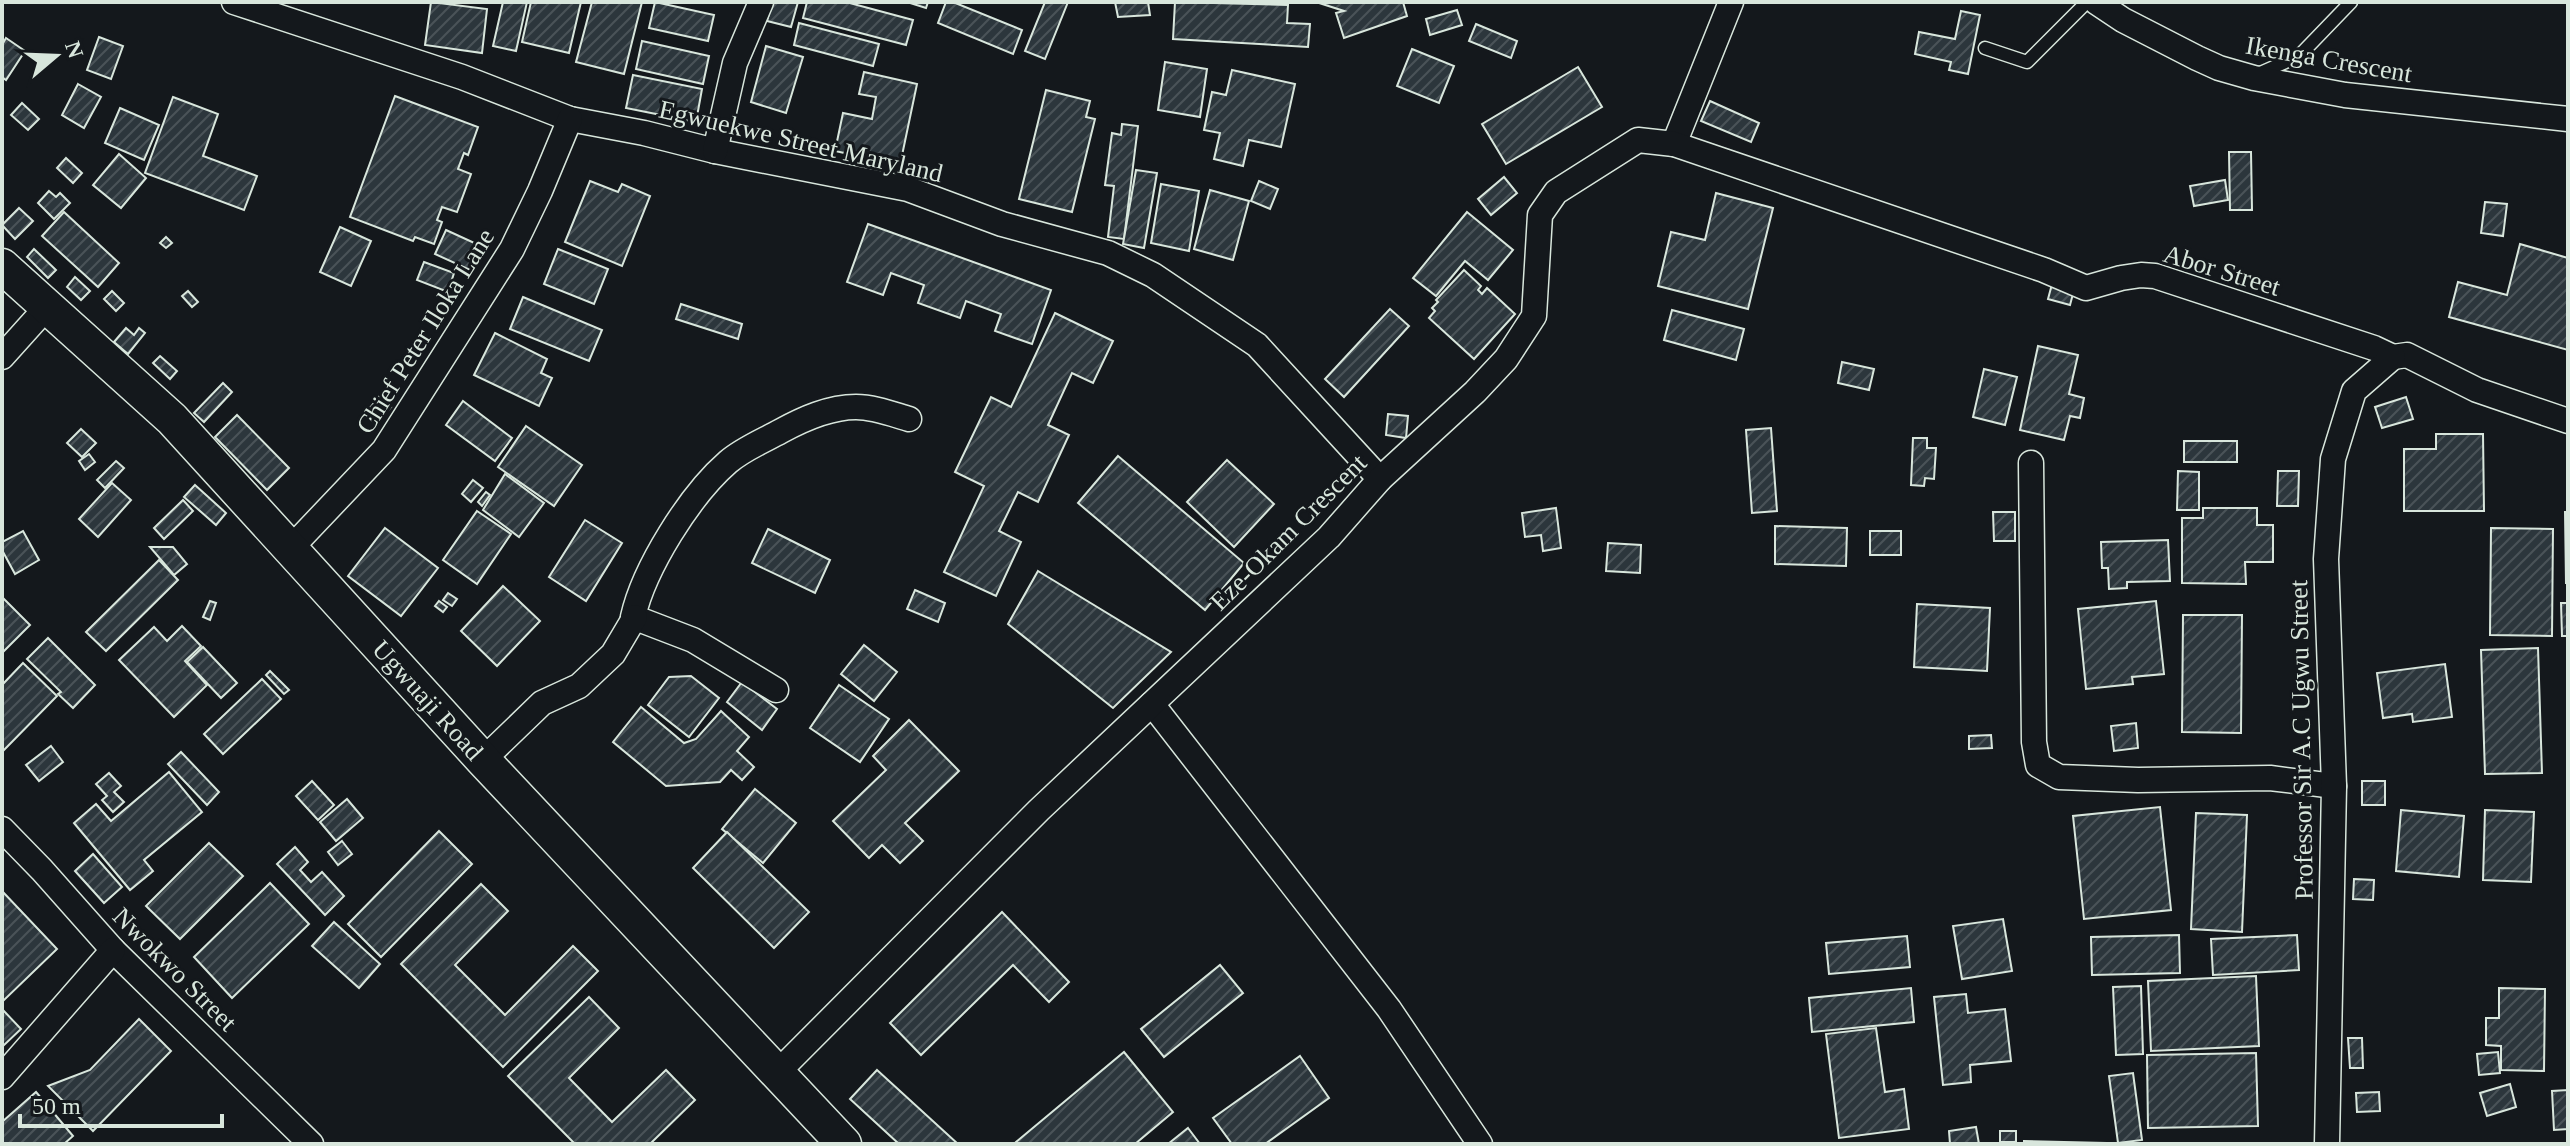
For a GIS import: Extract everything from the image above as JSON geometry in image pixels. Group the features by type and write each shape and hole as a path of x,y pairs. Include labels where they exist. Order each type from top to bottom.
{"main road":[{"name":"Ugwuaji Road","path":"2,266 172,419 483,760 844,1144"}],"street":[{"name":"Egwuekwe Street Maryland","path":"234,2 462,77 570,119 908,189 1002,224 1108,253 1153,275 1257,345 1380,479"},
{"path":"715,151 735,63 761,2"},
{"path":"1674,144 1731,2"},
{"name":"Ikenga Crescent","path":"2096,2 2123,20 2197,58 2252,77 2345,95 2568,119"},
{"name":"Chief Peter Iloka Lane","path":"291,548 384,450 512,249 570,119"},
{"name":"Eze-Okam Crescent","path":"777,1073 1039,810 1329,537 1380,479 1506,359 1534,316 1540,215 1556,192 1638,140 1674,144"},
{"name":"Abor Street","path":"1674,144 2044,270 2083,288 2141,275 2155,276 2393,357 2407,355 2477,390 2568,421"},
{"path":"2,357 46,308"},
{"name":"Professor Sir A.C Ugwu Street","path":"2327,1144 2334,786 2326,559 2333,459 2354,391 2393,357"},
{"path":"483,760 542,703 579,686 613,654 635,617 639,595 673,530 705,485 730,460 792,425 827,412 855,407 909,419"},
{"path":"2031,463 2034,742 2038,765 2059,777 2138,780 2270,778 2334,786"},
{"path":"635,617 693,640 776,690"},
{"path":"1152,704 1389,1009 1480,1144"},
{"name":"Nwokwo Street","path":"2,829 113,950 311,1144"},
{"path":"2,1077 113,950"}],"lane":[{"path":"1985,48 2027,62 2087,2"},
{"path":"2252,77 2299,56 2351,2"}],"building":[{"path":"431,2 487,9 482,53 425,45"},
{"path":"503,2 527,2 516,51 493,46"},
{"path":"531,2 581,2 569,53 522,42"},
{"path":"592,2 642,2 624,74 576,62"},
{"path":"655,2 714,15 708,41 649,28"},
{"path":"772,2 798,2 791,27 767,21"},
{"path":"807,2 846,2 913,20 906,45 803,18"},
{"path":"907,2 928,2 926,8"},
{"path":"946,2 953,2 1022,30 1013,54 938,23"},
{"path":"1045,2 1068,2 1045,59 1025,51"},
{"path":"1115,2 1148,2 1150,15 1118,17"},
{"path":"1175,2 1288,5 1287,23 1310,24 1308,47 1173,39"},
{"path":"1316,2 1403,2 1407,16 1344,38 1336,13 1344,11"},
{"path":"1457,10 1462,25 1430,35 1426,19"},
{"path":"1961,11 1980,15 1968,74 1949,70 1951,62 1915,54 1919,32 1955,39"},
{"path":"799,23 879,44 873,66 794,45"},
{"path":"1476,24 1517,41 1511,58 1469,41"},
{"path":"99,37 123,46 111,79 87,70"},
{"path":"6,38 25,51 6,80 2,77 2,45"},
{"path":"642,41 709,56 703,84 636,69"},
{"path":"766,46 803,57 786,113 751,102"},
{"path":"1412,49 1454,66 1439,103 1397,86"},
{"path":"1165,62 1207,69 1200,117 1158,110"},
{"path":"1578,67 1602,107 1506,164 1482,124"},
{"path":"1232,70 1295,84 1281,147 1249,140 1243,166 1214,159 1220,133 1204,130 1212,92 1226,95"},
{"path":"864,72 917,84 900,165 835,151 843,113 872,119 876,97 859,94"},
{"path":"633,75 702,89 696,122 626,108"},
{"path":"78,84 101,97 84,128 62,115"},
{"path":"1046,90 1090,101 1086,117 1095,119 1072,212 1019,199"},
{"path":"395,96 478,127 468,155 464,153 458,169 471,174 457,212 442,207 437,220 442,222 434,244 415,237 413,241 350,217"},
{"path":"173,97 218,114 203,156 257,176 244,210 145,173"},
{"path":"1710,101 1759,123 1751,142 1701,121"},
{"path":"22,103 39,119 28,130 11,115"},
{"path":"120,108 159,125 144,160 105,143"},
{"path":"1122,124 1138,126 1124,239 1108,237 1114,186 1105,185 1112,133 1121,135"},
{"path":"2229,152 2251,152 2252,210 2230,210"},
{"path":"119,154 146,178 121,208 93,185"},
{"path":"66,158 82,173 73,183 57,168"},
{"path":"1136,170 1157,173 1144,248 1123,244"},
{"path":"1504,177 1517,193 1491,215 1478,199"},
{"path":"2225,180 2228,200 2194,206 2190,186"},
{"path":"590,181 618,192 622,184 650,196 622,266 565,242"},
{"path":"1259,181 1278,189 1270,209 1251,201"},
{"path":"1161,184 1199,191 1189,251 1151,243"},
{"path":"1210,190 1249,201 1233,260 1194,249"},
{"path":"49,191 56,197 60,193 70,203 54,219 38,203"},
{"path":"1716,193 1773,208 1748,309 1658,286 1671,232 1705,240"},
{"path":"2485,202 2507,204 2503,236 2481,233"},
{"path":"19,208 33,221 15,239 2,225"},
{"path":"64,212 119,263 98,287 42,236"},
{"path":"1467,212 1513,250 1488,280 1465,261 1436,296 1413,278"},
{"path":"868,224 1051,290 1032,344 995,331 1001,314 966,301 960,318 918,303 924,285 891,273 883,295 847,282"},
{"path":"340,227 371,241 351,286 320,272"},
{"path":"446,230 481,246 470,270 435,254"},
{"path":"166,237 172,243 166,248 160,243"},
{"path":"2520,244 2568,258 2568,350 2449,317 2458,282 2507,295"},
{"path":"34,249 56,270 48,278 27,257"},
{"path":"558,249 608,269 594,304 544,284"},
{"path":"424,262 454,273 448,292 417,280"},
{"path":"1464,270 1481,286 1478,290 1482,294 1487,288 1515,314 1474,359 1429,318 1435,311 1432,308 1438,302 1436,300"},
{"path":"75,277 90,291 81,300 67,287"},
{"path":"2052,284 2074,290 2070,305 2048,299"},
{"path":"112,291 124,303 116,311 104,299"},
{"path":"188,291 198,302 192,307 182,296"},
{"path":"523,297 602,330 589,361 510,329"},
{"path":"681,304 742,324 738,339 676,319"},
{"path":"1390,309 1409,326 1344,397 1325,379"},
{"path":"1672,310 1744,329 1736,360 1664,340"},
{"path":"1055,313 1113,341 1093,383 1072,373 1048,425 1069,435 1038,502 1018,492 999,531 1021,542 996,596 944,572 984,486 955,472 991,397 1011,407"},
{"path":"126,328 134,335 139,328 145,333 128,354 114,342"},
{"path":"495,333 547,359 541,373 552,378 539,406 474,375"},
{"path":"2038,346 2078,355 2069,394 2084,398 2080,418 2070,416 2064,440 2020,430"},
{"path":"160,356 177,371 170,379 153,363"},
{"path":"1842,362 1874,369 1869,390 1838,383"},
{"path":"1984,369 2017,377 2005,425 1973,417"},
{"path":"223,383 232,392 204,422 194,413"},
{"path":"379,397 391,407 376,424 365,414"},
{"path":"2406,397 2413,419 2382,428 2375,407"},
{"path":"463,401 512,438 495,461 446,425"},
{"path":"1388,414 1408,416 1406,438 1386,435"},
{"path":"237,415 289,468 267,490 215,437"},
{"path":"526,426 582,465 554,506 498,467"},
{"path":"1771,428 1777,511 1752,513 1746,430"},
{"path":"81,429 96,443 82,457 67,443"},
{"path":"2436,434 2483,434 2484,511 2404,511 2404,449 2436,449"},
{"path":"1913,438 1927,438 1927,448 1936,448 1934,479 1925,478 1924,486 1911,485"},
{"path":"2184,441 2237,441 2237,462 2184,462"},
{"path":"89,454 95,462 85,470 79,461"},
{"path":"1118,456 1244,563 1205,610 1078,503"},
{"path":"1227,460 1274,504 1234,547 1187,502"},
{"path":"116,461 124,468 105,488 97,480"},
{"path":"2178,471 2199,472 2199,510 2177,510"},
{"path":"2278,471 2299,471 2298,506 2277,506"},
{"path":"505,474 544,503 519,537 483,510"},
{"path":"473,480 483,488 471,502 462,494"},
{"path":"112,483 131,500 98,537 79,519"},
{"path":"195,485 226,513 216,525 184,497"},
{"path":"486,492 490,495 482,506 478,502"},
{"path":"183,500 193,511 164,539 154,528"},
{"path":"1556,508 1561,548 1543,551 1541,535 1525,537 1522,513"},
{"path":"2203,508 2257,508 2257,525 2273,525 2273,562 2245,562 2246,584 2182,583 2182,518 2203,518"},
{"path":"477,511 511,534 477,584 443,560"},
{"path":"1993,512 2015,512 2015,541 1994,541"},
{"path":"2565,512 2568,512 2568,583 2566,583"},
{"path":"585,520 622,543 586,601 549,577"},
{"path":"1775,526 1847,528 1846,566 1775,564"},
{"path":"385,528 438,568 401,616 348,576"},
{"path":"2491,528 2553,529 2552,636 2490,635"},
{"path":"768,529 830,560 815,593 752,563"},
{"path":"23,531 39,560 15,574 2,550 2,542"},
{"path":"1870,531 1901,531 1901,555 1870,555"},
{"path":"2168,540 2170,581 2127,582 2127,588 2109,589 2108,568 2102,568 2101,542"},
{"path":"1608,543 1641,545 1640,573 1606,571"},
{"path":"150,547 173,547 187,564 174,575"},
{"path":"159,560 178,580 106,651 86,632"},
{"path":"1038,571 1171,652 1113,708 1008,624"},
{"path":"503,586 540,621 497,666 461,631"},
{"path":"915,590 945,603 938,622 907,609"},
{"path":"448,593 457,599 452,606 443,600"},
{"path":"2,597 30,625 2,653"},
{"path":"210,601 216,603 210,620 203,617"},
{"path":"439,601 447,607 443,612 435,606"},
{"path":"2156,601 2164,674 2132,677 2133,684 2086,689 2078,609"},
{"path":"2561,603 2568,603 2568,636 2562,636"},
{"path":"1917,604 1990,608 1987,671 1914,667"},
{"path":"2183,615 2242,615 2241,733 2182,732"},
{"path":"182,626 201,646 185,661 207,685 174,717 119,660 154,627 167,641"},
{"path":"48,638 95,685 73,708 27,659"},
{"path":"864,645 897,672 874,701 841,674"},
{"path":"203,647 237,683 221,698 187,662"},
{"path":"2538,648 2542,773 2485,774 2481,650"},
{"path":"23,663 57,696 2,752 2,685"},
{"path":"2445,664 2452,717 2413,722 2412,714 2383,718 2377,673"},
{"path":"270,671 289,690 284,694 266,675"},
{"path":"691,676 719,698 689,737 648,705 669,677"},
{"path":"262,679 281,699 223,754 204,734"},
{"path":"742,682 777,709 762,730 727,702"},
{"path":"839,685 889,719 860,762 810,728"},
{"path":"641,707 684,743 696,739 721,711 749,737 737,751 754,767 742,780 731,770 720,782 666,786 613,742"},
{"path":"909,720 959,771 905,823 923,841 900,863 882,845 869,858 833,821 886,770 873,756"},
{"path":"2136,723 2138,748 2114,751 2111,726"},
{"path":"1991,735 1992,748 1969,749 1969,736"},
{"path":"51,746 63,762 39,781 26,765"},
{"path":"181,752 219,792 207,805 168,764"},
{"path":"169,772 202,812 144,860 153,871 130,890 74,823 96,804 111,821"},
{"path":"109,773 121,786 114,792 124,802 113,812 102,800 107,796 96,784"},
{"path":"312,781 334,805 318,820 296,796"},
{"path":"2362,781 2385,781 2385,805 2362,805"},
{"path":"755,789 796,823 763,863 722,829"},
{"path":"347,799 363,818 336,841 320,822"},
{"path":"2160,807 2171,910 2084,919 2073,816"},
{"path":"2401,810 2464,816 2459,877 2396,871"},
{"path":"2485,810 2534,812 2531,882 2483,880"},
{"path":"2196,813 2247,815 2242,932 2191,929"},
{"path":"439,831 472,864 381,957 348,924"},
{"path":"727,832 809,912 774,948 693,868"},
{"path":"342,841 352,854 338,865 328,852"},
{"path":"209,843 243,876 180,939 146,906"},
{"path":"295,847 308,862 300,870 311,882 322,872 344,896 325,915 277,864"},
{"path":"93,854 122,887 104,903 75,871"},
{"path":"2354,879 2374,880 2373,900 2353,899"},
{"path":"270,883 309,924 232,998 194,957"},
{"path":"481,884 508,911 455,965 505,1015 573,946 598,971 503,1067 401,964"},
{"path":"2,891 57,949 2,1002"},
{"path":"1002,912 1069,982 1049,1002 1013,965 921,1055 890,1023"},
{"path":"2003,919 2012,971 1962,979 1953,926"},
{"path":"334,922 380,964 359,988 312,946"},
{"path":"2179,935 2180,973 2092,975 2091,937"},
{"path":"2297,935 2299,970 2213,975 2211,939"},
{"path":"1907,936 1910,967 1829,974 1826,943"},
{"path":"1220,965 1243,993 1164,1057 1141,1029"},
{"path":"2256,976 2259,1046 2151,1051 2148,981"},
{"path":"2141,986 2143,1054 2116,1055 2113,987"},
{"path":"1911,988 1914,1022 1812,1032 1809,998"},
{"path":"2499,988 2545,989 2544,1071 2501,1070 2501,1046 2486,1045 2486,1018 2499,1018"},
{"path":"1966,994 1968,1013 2005,1009 2011,1061 1970,1065 1971,1082 1943,1085 1934,997"},
{"path":"589,997 619,1028 569,1078 612,1122 666,1070 695,1100 650,1144 575,1144 508,1076"},
{"path":"2,1009 21,1029 2,1047"},
{"path":"139,1019 171,1051 93,1131 48,1086 90,1070"},
{"path":"1876,1028 1885,1092 1904,1089 1909,1129 1839,1138 1826,1034"},
{"path":"2348,1038 2362,1038 2363,1068 2350,1068"},
{"path":"1124,1052 1173,1112 1135,1144 1017,1144 1016,1142"},
{"path":"2498,1052 2500,1073 2479,1075 2477,1054"},
{"path":"2256,1053 2258,1126 2148,1128 2147,1055"},
{"path":"1300,1056 1329,1098 1265,1144 1232,1144 1213,1118"},
{"path":"877,1070 958,1144 899,1144 850,1099"},
{"path":"2133,1073 2142,1140 2118,1143 2109,1076"},
{"path":"2510,1084 2516,1107 2487,1116 2480,1093"},
{"path":"2568,1090 2568,1129 2554,1130 2552,1091"},
{"path":"36,1092 73,1136 64,1144 2,1144 2,1122"},
{"path":"2379,1092 2380,1111 2357,1112 2356,1093"},
{"path":"1976,1127 1979,1144 1950,1144 1949,1131"},
{"path":"1188,1128 1200,1144 1168,1144"},
{"path":"2000,1131 2016,1131 2016,1142 2000,1142"},
{"path":"2024,1141 2106,1143 2106,1144 2024,1144"}]}
